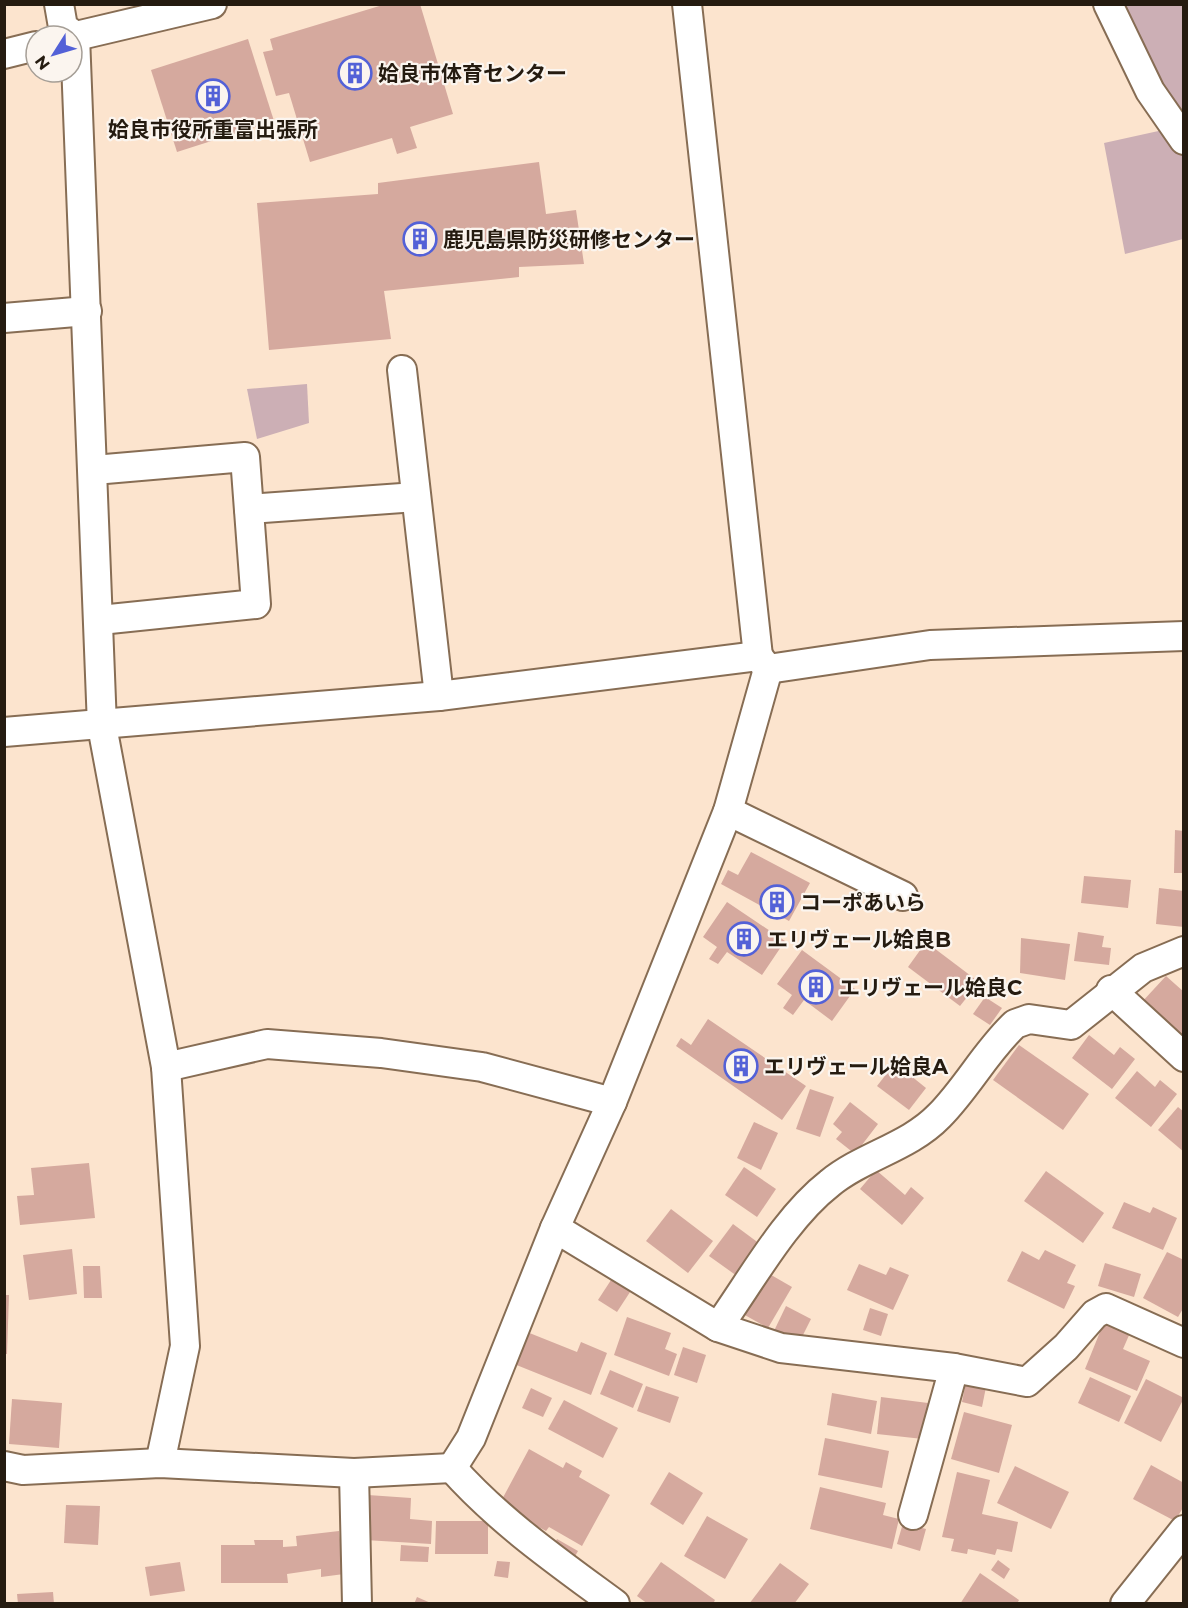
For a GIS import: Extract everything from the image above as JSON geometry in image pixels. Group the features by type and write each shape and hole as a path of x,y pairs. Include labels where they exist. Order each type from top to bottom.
{"street":[{"path":"59,4 62,24"},
{"path":"84,34 212,4"},
{"path":"452,1468 471,1438 555,1228 612,1102 728,812 763,663 687,4"},
{"path":"1108,4 1150,91 1184,140"},
{"path":"4,54 24,49"},
{"path":"75,84 94,470 102,726 166,1067 185,1346 160,1463"},
{"path":"4,318 87,311"},
{"path":"402,370 439,696"},
{"path":"94,470 245,457 256,604 100,620"},
{"path":"249,509 416,497"},
{"path":"4,732 102,726 439,696 930,645 1184,636"},
{"path":"728,812 903,896"},
{"path":"718,1328 808,1202 831,1182 864,1161 911,1137 938,1118 1015,1024 1029,1019 1071,1024 1086,1015 1111,990 1143,968 1184,951"},
{"path":"1111,990 1184,1057"},
{"path":"166,1067 267,1044 482,1067 612,1102"},
{"path":"555,1228 718,1328 781,1348 954,1368 1027,1382 1066,1347 1095,1314 1106,1308 1184,1343"},
{"path":"913,1515 954,1368"},
{"path":"11,1474 160,1463 354,1473 452,1468"},
{"path":"452,1468 469,1487 535,1546 615,1604"},
{"path":"354,1473 357,1604"},
{"path":"1125,1604 1184,1530"}],"shaded area":[{"path":"1108,5 1183,5 1183,239 1125,254 1104,143 1163,130"},
{"path":"307,384 309,423 257,439 247,389"}],"building":[{"name":"姶良市体育センター","path":"386,4 420,4 453,114 410,127 417,148 397,154 392,138 310,162 289,93 276,96 263,52 273,50 270,39"},
{"name":"姶良市役所重富出張所","path":"248,39 274,121 177,152 151,70"},
{"name":"鹿児島県防災研修センター","path":"539,162 546,214 576,210 584,264 519,267 519,277 384,291 391,339 269,350 257,203 378,194 378,183"},
{"path":"1175,830 1184,831 1184,873 1174,873"},
{"name":"コーポあいら","path":"751,852 810,883 789,921 721,884 728,870 738,875"},
{"path":"1084,876 1131,880 1128,908 1081,903"},
{"path":"1159,888 1184,891 1184,927 1156,924"},
{"name":"エリヴェール姶良B","path":"727,902 785,941 762,975 727,952 718,964 709,959 717,947 703,937"},
{"path":"1078,932 1104,936 1102,947 1111,948 1109,965 1074,961"},
{"path":"1021,938 1070,944 1065,980 1020,973"},
{"path":"926,942 979,982 960,1006 908,967"},
{"name":"エリヴェール姶良C","path":"802,950 855,989 832,1021 804,1000 793,1015 783,1008 792,995 777,984"},
{"path":"1166,976 1184,992 1184,1042 1141,1003"},
{"path":"985,997 1002,1008 990,1025 973,1014"},
{"name":"エリヴェール姶良A","path":"708,1019 806,1086 782,1120 676,1046 681,1038 691,1045"},
{"path":"1089,1035 1114,1055 1120,1047 1135,1059 1112,1089 1072,1058"},
{"path":"1019,1045 1089,1094 1063,1130 993,1080"},
{"path":"895,1063 926,1088 909,1110 877,1086"},
{"path":"1137,1071 1155,1087 1160,1080 1177,1094 1151,1127 1115,1098"},
{"path":"810,1089 834,1097 820,1137 796,1129"},
{"path":"850,1102 878,1124 855,1154 836,1139 842,1132 833,1124"},
{"path":"1178,1107 1184,1112 1184,1152 1158,1130"},
{"path":"754,1122 778,1133 761,1170 737,1158"},
{"path":"89,1163 95,1218 20,1225 17,1196 34,1195 31,1168"},
{"path":"744,1167 776,1189 757,1217 725,1195"},
{"path":"876,1170 905,1195 911,1187 924,1198 902,1225 860,1189"},
{"path":"1046,1171 1104,1213 1083,1243 1024,1201"},
{"path":"1124,1202 1150,1213 1153,1207 1177,1218 1163,1250 1112,1228"},
{"path":"671,1209 713,1241 688,1273 646,1241"},
{"path":"733,1224 760,1244 737,1276 709,1256"},
{"path":"72,1249 77,1294 29,1300 23,1255"},
{"path":"1045,1250 1076,1265 1067,1283 1075,1286 1064,1309 1007,1281 1022,1251 1039,1260"},
{"path":"1167,1252 1184,1260 1184,1307 1178,1317 1143,1298"},
{"path":"1105,1263 1141,1274 1134,1297 1098,1286"},
{"path":"859,1264 886,1275 890,1267 909,1275 893,1310 847,1290"},
{"path":"83,1266 100,1266 102,1298 84,1298"},
{"path":"766,1272 792,1287 768,1328 743,1314"},
{"path":"613,1277 632,1289 617,1312 598,1300"},
{"path":"4,1295 9,1295 7,1354 4,1354"},
{"path":"786,1306 811,1319 798,1345 773,1333"},
{"path":"870,1308 888,1314 881,1336 863,1330"},
{"path":"627,1317 671,1333 665,1349 677,1354 669,1376 614,1355"},
{"path":"1104,1322 1130,1333 1123,1349 1150,1361 1137,1391 1085,1369"},
{"path":"527,1332 577,1352 581,1342 607,1353 591,1395 514,1364"},
{"path":"683,1347 706,1355 697,1383 674,1375"},
{"path":"610,1370 643,1384 633,1408 600,1394"},
{"path":"1090,1377 1131,1396 1119,1422 1078,1403"},
{"path":"1146,1379 1184,1398 1161,1442 1124,1423"},
{"path":"966,1382 986,1387 982,1407 962,1402"},
{"path":"646,1386 679,1397 670,1423 637,1411"},
{"path":"531,1388 552,1398 543,1417 522,1408"},
{"path":"832,1393 877,1401 871,1434 827,1425"},
{"path":"881,1397 928,1403 923,1439 877,1434"},
{"path":"12,1399 62,1403 59,1448 9,1444"},
{"path":"564,1400 618,1428 603,1458 548,1429"},
{"path":"964,1412 1012,1425 999,1473 951,1459"},
{"path":"825,1438 889,1451 882,1488 818,1475"},
{"path":"529,1449 563,1468 566,1462 582,1471 579,1477 610,1495 582,1546 549,1527 546,1531 499,1505"},
{"path":"1151,1465 1184,1483 1184,1506 1175,1521 1133,1499"},
{"path":"1015,1466 1069,1492 1051,1529 997,1503"},
{"path":"669,1472 703,1493 683,1525 650,1504"},
{"path":"957,1472 990,1480 982,1514 1018,1522 1012,1552 997,1549 995,1555 968,1549 967,1554 951,1551 954,1539 942,1537"},
{"path":"820,1487 886,1503 883,1515 899,1519 892,1549 810,1529"},
{"path":"368,1495 411,1498 410,1519 432,1521 431,1544 365,1540"},
{"path":"66,1505 100,1506 98,1545 64,1543"},
{"path":"707,1516 748,1539 725,1579 684,1556"},
{"path":"436,1521 488,1521 488,1554 435,1554"},
{"path":"903,1523 926,1529 920,1551 897,1544"},
{"path":"339,1531 344,1574 321,1577 321,1569 287,1574 288,1583 221,1583 221,1545 255,1545 254,1540 283,1540 283,1547 297,1546 296,1536"},
{"path":"557,1539 578,1551 573,1560 552,1548"},
{"path":"401,1545 429,1547 428,1562 400,1561"},
{"path":"998,1560 1010,1569 1004,1579 991,1570"},
{"path":"497,1561 510,1562 508,1578 494,1576"},
{"path":"180,1562 185,1591 150,1596 145,1567"},
{"path":"661,1562 715,1600 713,1604 648,1604 637,1596"},
{"path":"780,1563 809,1584 794,1604 749,1604"},
{"path":"980,1573 1019,1600 1017,1604 960,1604"},
{"path":"53,1592 54,1604 18,1604 17,1594"},
{"path":"417,1597 433,1604 414,1604"}],"place":[{"name":"姶良市体育センター","path":"355,73"},
{"name":"姶良市役所重富出張所","path":"213,96"},
{"name":"鹿児島県防災研修センター","path":"420,239"},
{"name":"コーポあいら","path":"777,902"},
{"name":"エリヴェール姶良B","path":"744,939"},
{"name":"エリヴェール姶良C","path":"816,987"},
{"name":"エリヴェール姶良A","path":"741,1066"}]}
